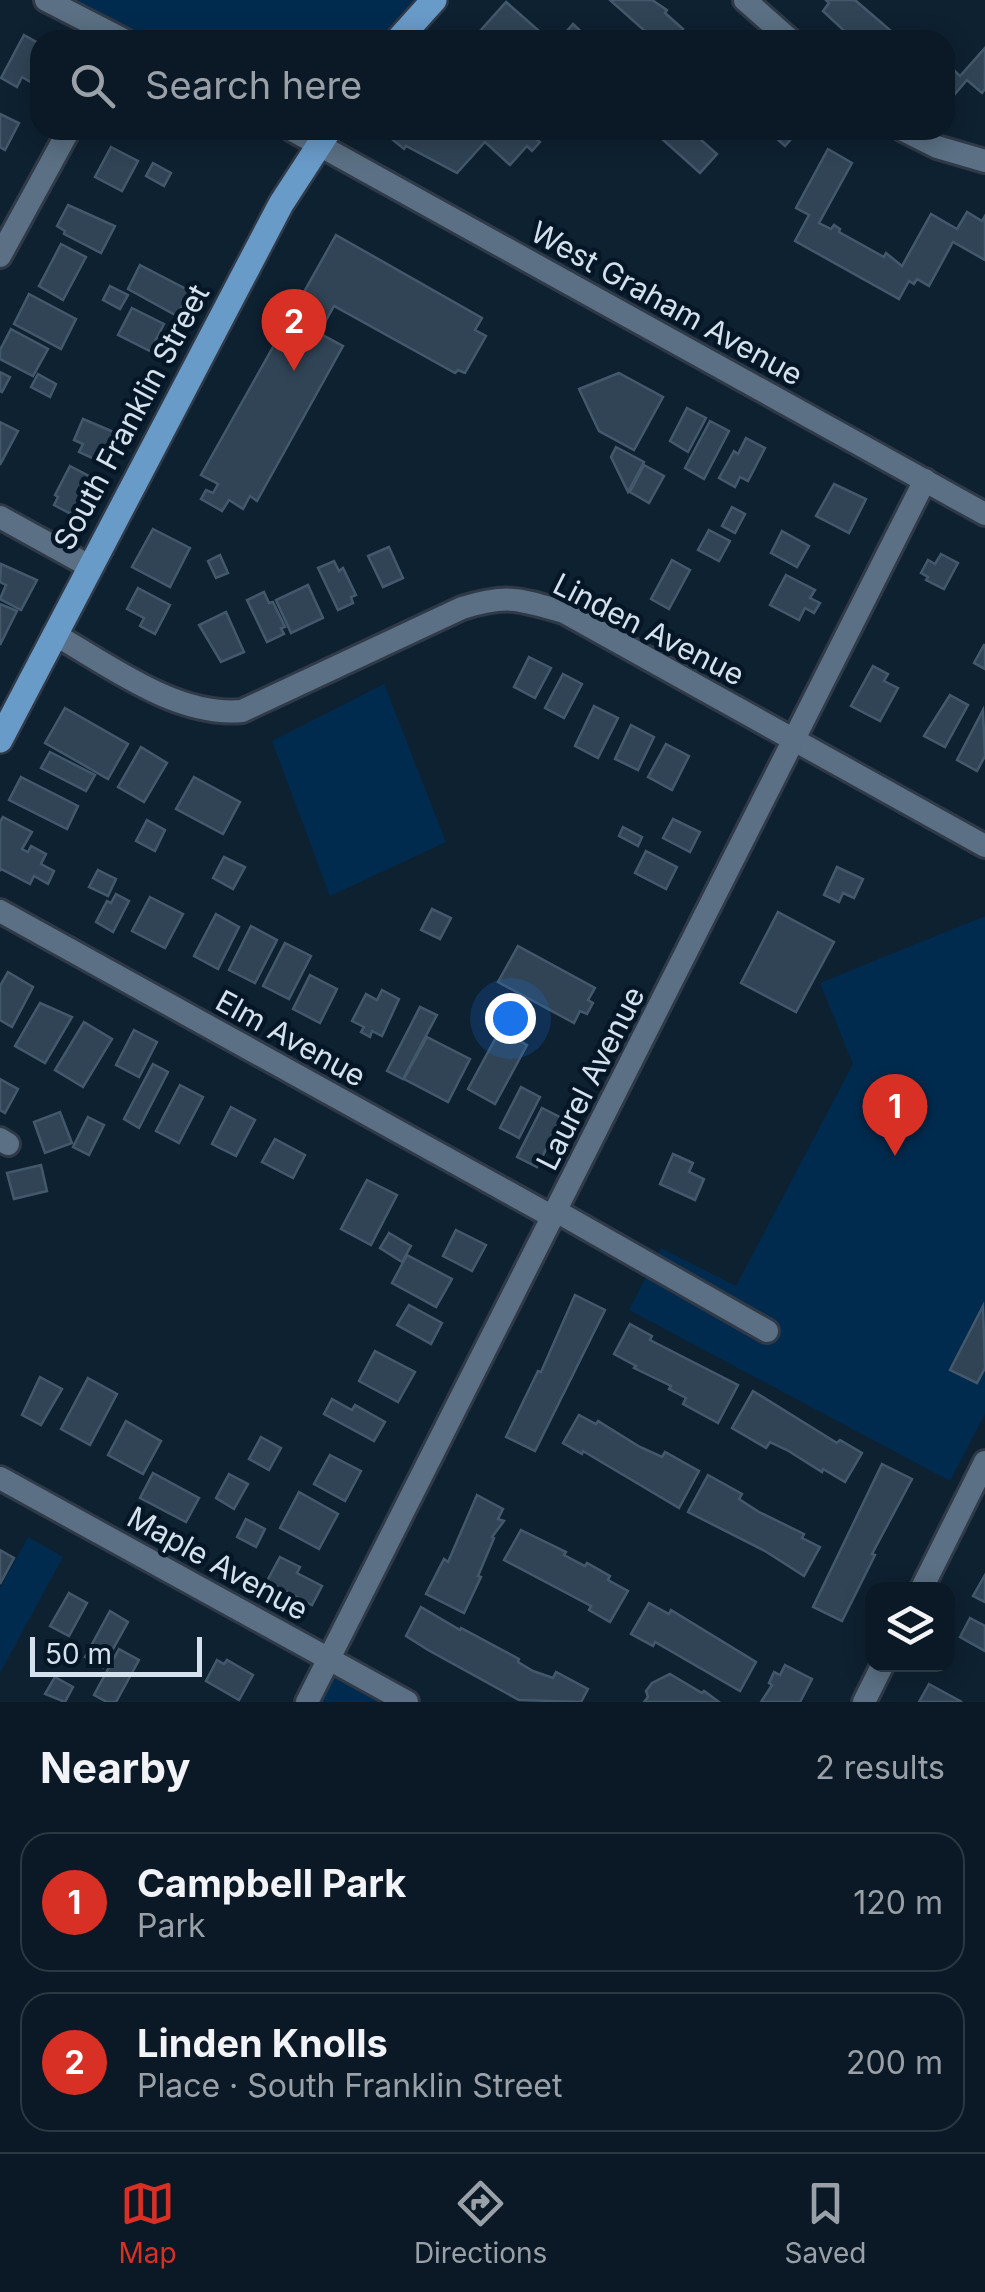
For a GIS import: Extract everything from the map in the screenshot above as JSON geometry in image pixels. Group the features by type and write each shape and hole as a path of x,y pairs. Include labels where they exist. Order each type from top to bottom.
{"main road":[{"path":"407,30 434,0"},
{"name":"South Franklin Street","path":"0,740 281,204 323,140"}],"street":[{"path":"46,0 104,30"},
{"path":"745,0 779,30"},
{"path":"0,256 64,140"},
{"name":"West Graham Avenue","path":"328,140 985,514"},
{"path":"924,140 985,161"},
{"name":"Laurel Avenue","path":"307,1702 925,480"},
{"path":"0,517 89,566"},
{"name":"Linden Avenue","path":"54,634 164,695 228,712 242,711 462,608 494,598 518,598 564,612 985,846"},
{"name":"Elm Avenue","path":"0,911 767,1330"},
{"path":"925,1582 985,1462"},
{"name":"Maple Avenue","path":"0,1478 407,1702"},
{"path":"864,1702 879,1672"}],"shaded area":[{"path":"46,0 434,0 407,30 104,30"},
{"path":"384,684 446,842 330,896 272,741"},
{"path":"985,916 985,1414 950,1481 629,1310 661,1248 736,1286 853,1064 820,983"},
{"path":"28,1537 63,1557 0,1673 0,1588"},
{"path":"331,1664 397,1702 310,1702"}],"building":[{"path":"610,0 652,0 683,29 644,30"},
{"path":"826,0 855,0 890,30 843,30 823,11 829,3"},
{"path":"506,2 538,30 481,30"},
{"path":"24,35 30,38 30,82 22,77 17,87 1,78"},
{"path":"985,48 982,93 967,80 955,94 955,71 960,76"},
{"path":"0,114 19,123 5,150 0,147"},
{"path":"393,140 540,142 532,151 527,146 510,165 485,142 457,173 406,146 404,149"},
{"path":"663,140 701,140 717,154 700,173"},
{"path":"111,147 138,161 122,191 95,177"},
{"path":"828,149 852,163 819,223 831,229 834,225 839,232 884,257 886,253 902,266 931,214 957,229 967,212 982,221 985,216 985,260 953,242 929,286 917,279 914,284 909,281 899,299 795,241 809,215 796,208"},
{"path":"153,163 171,173 164,186 146,176"},
{"path":"68,205 115,226 101,253 64,234 57,226"},
{"path":"336,235 482,318 475,330 486,336 465,373 455,373 334,306 319,333 343,346 257,501 250,496 243,509 229,500 222,511 201,499 206,490 213,493 218,484 201,475"},
{"path":"61,244 86,257 63,300 39,286"},
{"path":"140,265 190,291 177,316 128,289"},
{"path":"110,286 128,295 120,309 103,300"},
{"path":"29,294 76,319 61,349 14,324"},
{"path":"132,308 164,324 150,351 118,335"},
{"path":"11,329 48,349 33,376 0,359 0,350"},
{"path":"0,372 10,377 2,392 0,391"},
{"path":"619,373 663,397 634,450 599,431 579,389"},
{"path":"38,374 56,384 50,397 31,387"},
{"path":"687,408 706,418 688,452 670,441"},
{"path":"83,419 116,433 103,463 79,452 83,444 74,440"},
{"path":"710,421 729,431 704,479 685,468"},
{"path":"0,422 18,431 0,465"},
{"path":"746,438 765,448 748,481 740,477 735,487 719,478"},
{"path":"616,447 644,462 628,492 611,457"},
{"path":"644,465 664,476 649,503 630,492"},
{"path":"70,466 93,478 71,514 54,505"},
{"path":"834,484 866,499 849,533 816,516"},
{"path":"732,507 745,514 735,533 722,526"},
{"path":"153,529 190,548 170,587 132,567"},
{"path":"709,530 730,541 719,561 698,550"},
{"path":"782,531 809,546 797,567 771,553"},
{"path":"389,547 403,578 383,587 368,556"},
{"path":"941,554 958,563 944,589 921,573 928,560 935,564"},
{"path":"220,555 228,573 216,578 208,561"},
{"path":"672,560 690,570 669,609 651,599"},
{"path":"334,561 339,571 343,568 356,595 351,597 353,603 338,610 318,568"},
{"path":"1,564 37,580 21,610 0,599 6,585 0,582"},
{"path":"786,575 815,590 810,598 820,603 814,613 805,608 799,620 770,605"},
{"path":"308,585 323,618 291,633 276,600"},
{"path":"138,588 170,605 155,634 140,626 144,618 127,609"},
{"path":"264,592 285,627 281,628 284,634 267,642 247,600"},
{"path":"0,604 17,611 0,645"},
{"path":"226,612 244,652 221,662 199,625"},
{"path":"985,645 985,669 974,663"},
{"path":"529,657 551,668 535,698 514,687"},
{"path":"873,666 888,674 884,681 898,688 880,721 851,706"},
{"path":"563,674 582,684 564,718 545,708"},
{"path":"950,695 968,705 945,747 924,736"},
{"path":"594,706 618,718 598,758 575,746"},
{"path":"65,708 128,744 108,779 45,743"},
{"path":"983,710 985,756 977,771 957,760"},
{"path":"631,725 654,737 638,770 615,759"},
{"path":"666,744 689,756 672,790 648,777"},
{"path":"141,747 167,763 144,802 118,787"},
{"path":"50,752 95,775 86,791 41,768"},
{"path":"21,777 78,806 67,829 9,800"},
{"path":"194,777 240,802 223,834 176,809"},
{"path":"3,817 32,832 22,849 28,852 31,846 46,854 41,864 54,871 48,884 34,876 30,884 0,871"},
{"path":"673,819 700,832 690,852 663,838"},
{"path":"147,820 165,830 155,851 136,841"},
{"path":"623,827 642,837 638,846 619,836"},
{"path":"646,851 677,867 666,889 635,873"},
{"path":"224,857 245,867 233,889 213,878"},
{"path":"837,867 863,879 854,898 843,893 839,902 824,895"},
{"path":"98,870 116,879 108,896 89,887"},
{"path":"116,894 129,901 113,932 96,922 107,901 111,903"},
{"path":"150,897 183,914 165,948 132,931"},
{"path":"432,909 451,918 440,939 421,930"},
{"path":"778,912 834,942 796,1012 741,983"},
{"path":"216,914 239,927 218,969 194,956"},
{"path":"251,926 277,940 255,983 229,970"},
{"path":"285,943 311,956 289,999 263,986"},
{"path":"518,946 595,988 588,1000 593,1003 587,1014 580,1011 574,1023 498,982"},
{"path":"8,972 33,987 12,1027 0,1020 0,986"},
{"path":"310,975 337,989 320,1023 293,1009"},
{"path":"382,990 399,999 382,1036 372,1031 370,1037 361,1032 364,1027 352,1021 366,994 377,1000"},
{"path":"40,1003 72,1017 45,1063 15,1046"},
{"path":"420,1007 437,1015 403,1079 387,1071"},
{"path":"84,1022 112,1039 83,1087 55,1070"},
{"path":"134,1030 157,1042 139,1077 116,1065"},
{"path":"500,1030 527,1045 495,1104 468,1089"},
{"path":"427,1037 470,1059 448,1102 404,1079"},
{"path":"153,1064 168,1072 139,1128 124,1119"},
{"path":"0,1079 18,1089 5,1113 0,1110"},
{"path":"180,1085 203,1097 179,1143 156,1131"},
{"path":"521,1087 540,1097 519,1138 500,1128"},
{"path":"231,1107 255,1120 236,1156 212,1144"},
{"path":"542,1108 562,1118 537,1167 517,1157"},
{"path":"60,1112 72,1143 45,1153 34,1122"},
{"path":"88,1117 104,1125 89,1155 73,1147"},
{"path":"275,1139 305,1155 293,1178 262,1162"},
{"path":"673,1154 693,1163 689,1172 704,1179 695,1200 660,1184"},
{"path":"41,1165 47,1191 14,1199 7,1173"},
{"path":"367,1180 397,1195 371,1245 341,1229"},
{"path":"456,1230 486,1245 472,1271 443,1256"},
{"path":"389,1233 411,1246 402,1262 380,1248"},
{"path":"407,1255 452,1279 436,1307 392,1283"},
{"path":"575,1295 605,1310 535,1451 506,1437 538,1371 541,1372"},
{"path":"409,1305 442,1323 431,1344 397,1325"},
{"path":"983,1306 985,1368 977,1383 950,1370"},
{"path":"630,1324 652,1336 650,1340 738,1385 718,1423 683,1404 686,1398 669,1389 671,1386 614,1354"},
{"path":"375,1351 415,1372 398,1402 359,1381"},
{"path":"40,1377 62,1389 41,1425 22,1415"},
{"path":"88,1378 117,1394 90,1445 61,1429"},
{"path":"753,1391 837,1443 840,1440 862,1453 845,1482 787,1450 770,1442 766,1448 732,1428"},
{"path":"332,1399 352,1410 355,1405 385,1422 374,1441 324,1414"},
{"path":"579,1415 596,1424 598,1421 640,1447 662,1457 665,1452 699,1471 679,1508 563,1443"},
{"path":"126,1421 161,1441 143,1474 108,1455"},
{"path":"261,1437 281,1448 269,1470 249,1459"},
{"path":"330,1455 361,1471 345,1501 314,1484"},
{"path":"882,1464 912,1479 842,1621 813,1607"},
{"path":"153,1473 199,1498 186,1522 140,1498"},
{"path":"229,1474 248,1484 234,1509 216,1498"},
{"path":"708,1475 742,1494 739,1499 759,1512 804,1534 802,1538 820,1547 804,1576 765,1551 688,1512"},
{"path":"299,1492 338,1514 319,1549 280,1528"},
{"path":"477,1495 503,1509 498,1519 504,1521 492,1537 478,1576 481,1577 464,1613 426,1594 444,1559 448,1562"},
{"path":"246,1519 265,1529 256,1547 237,1537"},
{"path":"521,1530 610,1576 608,1580 628,1591 610,1622 589,1610 591,1606 504,1560"},
{"path":"0,1550 14,1558 0,1584"},
{"path":"280,1557 300,1567 297,1573 322,1586 312,1605 267,1581"},
{"path":"985,1575 985,1602 973,1596"},
{"path":"69,1593 87,1603 69,1636 50,1626"},
{"path":"649,1603 669,1614 671,1610 756,1662 740,1691 655,1642 653,1646 631,1634"},
{"path":"421,1607 519,1659 533,1671 553,1678 556,1672 588,1689 581,1702 519,1700 428,1650 406,1636"},
{"path":"110,1611 128,1622 103,1667 85,1657"},
{"path":"970,1618 985,1626 985,1651 960,1637"},
{"path":"119,1649 139,1660 116,1702 107,1702 94,1695"},
{"path":"217,1660 224,1664 227,1660 253,1675 239,1700 206,1681"},
{"path":"785,1665 812,1679 800,1702 761,1702 772,1685 769,1683 774,1672 780,1675"},
{"path":"670,1674 719,1702 644,1702 652,1683"},
{"path":"55,1677 73,1687 65,1702 45,1694"},
{"path":"929,1684 962,1702 919,1702"}],"place":[{"name":"Linden Knolls","path":"294,371"},
{"name":"Campbell Park","path":"895,1156"}]}
